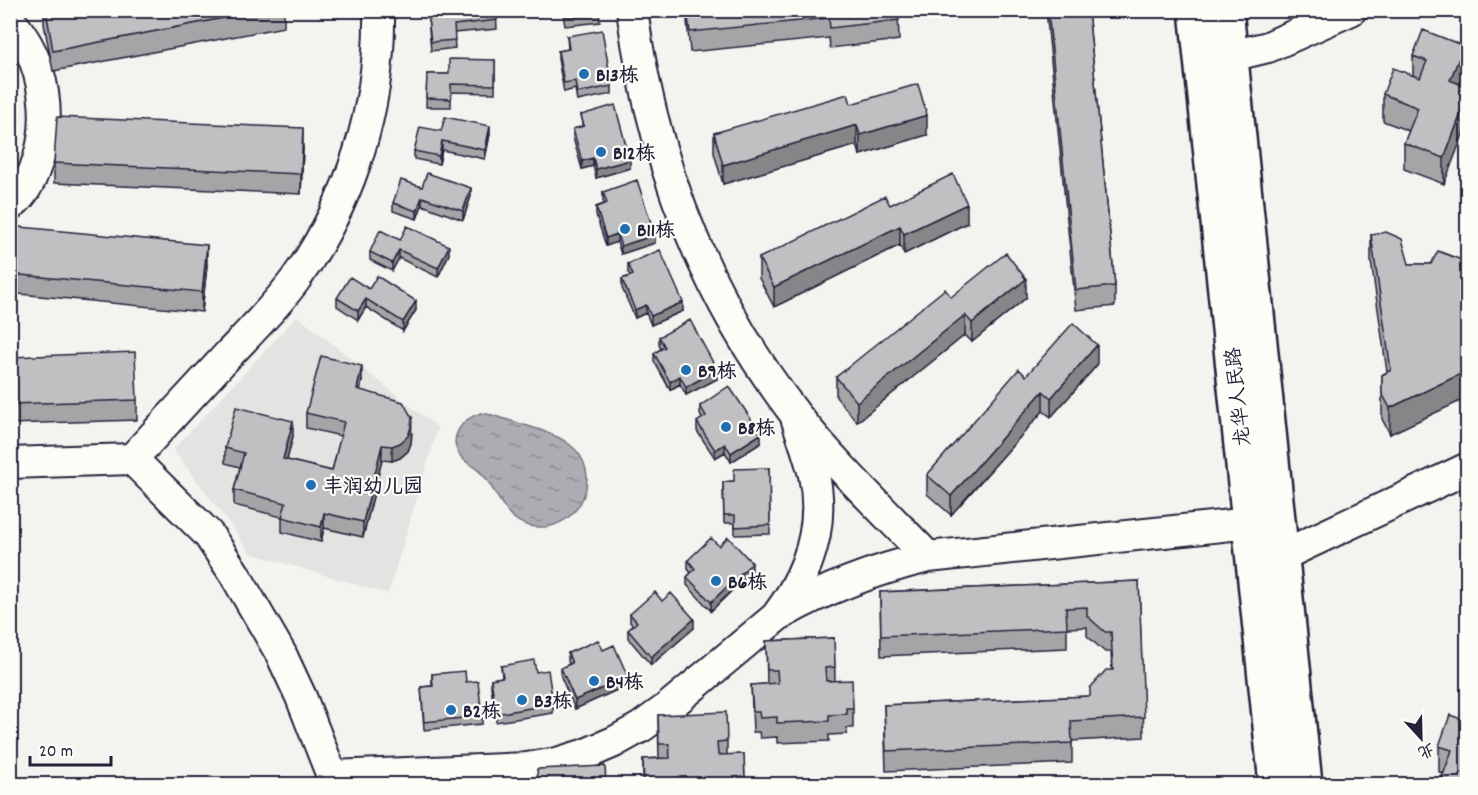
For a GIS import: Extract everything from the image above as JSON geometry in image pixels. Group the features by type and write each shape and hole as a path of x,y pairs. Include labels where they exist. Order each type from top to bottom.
{"main road":[{"name":"龙华人民路","path":"1196,10 1276,784"},
{"name":"龙华人民路","path":"1226,10 1305,784"}],"street":[{"path":"10,463 132,459 271,309 305,264 334,215 362,143 377,69 379,10"},
{"path":"632,10 650,113 665,166 706,270 732,319 761,367 795,414 832,458 928,557"},
{"path":"1231,56 1268,46 1351,10"},
{"path":"10,21 34,59 40,79 45,122 42,143 33,173 18,201 10,205"},
{"path":"776,617 790,599 809,560 817,517 814,474 795,414"},
{"path":"132,459 208,534 234,573 281,654 301,697 332,776 527,768 586,754 641,727 666,709 776,617 812,596 888,567 928,557 1250,523"},
{"path":"1281,556 1467,468"}],"shaded area":[{"name":"丰润幼儿园","path":"297,316 438,428 388,594 250,553 173,450"}],"water":[{"path":"481,413 553,435 569,444 580,455 586,469 587,483 576,509 566,519 553,525 537,527 517,521 504,508 483,475 462,458 455,444 458,431 467,420"}],"building":[{"path":"46,10 265,10 53,51"},
{"path":"449,10 496,10 497,20 454,25 455,40 431,42 428,18 450,16"},
{"path":"564,10 599,10 600,14 565,17"},
{"path":"687,10 898,10 899,20 830,28 829,18 690,32"},
{"path":"1048,10 1088,10 1115,286 1076,290"},
{"name":"B13栋","path":"602,30 612,86 577,93 575,81 564,83 558,51 569,49 567,36"},
{"path":"1423,30 1464,46 1450,80 1467,87 1467,98 1444,158 1404,143 1418,108 1383,94 1393,68 1420,78 1427,61 1413,56"},
{"path":"449,59 495,60 495,85 451,84 451,99 426,98 427,74 449,74"},
{"path":"918,84 927,115 860,135 857,125 723,165 714,133 848,94 851,104"},
{"name":"B12栋","path":"615,105 630,160 596,169 593,158 582,161 573,129 584,126 581,115"},
{"path":"57,117 303,128 301,174 54,163"},
{"path":"445,117 490,126 485,150 442,141 439,156 414,151 420,127 441,131"},
{"path":"427,173 471,188 463,211 422,197 417,211 393,203 401,180 422,187"},
{"path":"953,174 967,204 904,234 900,226 774,287 759,258 885,196 890,205"},
{"name":"B11栋","path":"637,180 655,235 621,246 617,234 606,238 596,207 607,203 603,192"},
{"path":"10,226 207,245 202,292 10,274"},
{"path":"407,226 449,246 438,268 399,250 392,263 370,252 380,230 400,240"},
{"path":"1386,232 1402,239 1409,264 1431,264 1438,251 1467,262 1467,371 1390,408 1382,393 1382,375 1391,370 1371,235"},
{"path":"660,250 683,302 651,316 646,305 635,310 622,279 633,275 628,264"},
{"path":"1006,253 1026,279 972,323 965,315 857,402 836,377 945,289 951,297"},
{"path":"377,276 416,301 403,322 366,299 358,311 337,298 350,277 369,289"},
{"name":"B9栋","path":"690,320 717,370 686,387 680,376 670,382 654,353 665,347 659,337"},
{"path":"1073,323 1097,345 1051,398 1043,391 951,496 927,475 1019,369 1026,376"},
{"path":"135,352 137,400 10,404 10,357"},
{"path":"321,356 362,366 357,389 403,402 412,418 408,436 392,446 382,445 363,522 324,513 321,527 282,517 286,503 234,490 244,453 225,448 236,407 293,421 283,459 332,471 344,422 306,413"},
{"name":"B8栋","path":"729,386 761,434 731,453 725,444 715,450 697,422 706,416 700,406"},
{"path":"769,468 770,525 735,527 735,515 724,515 723,482 734,481 734,469"},
{"name":"B6栋","path":"728,537 752,563 711,602 687,577 695,569 688,560 711,538 719,546"},
{"path":"1139,581 1144,717 1071,721 1072,743 886,751 884,705 1090,696 1090,688 1106,670 1113,670 1111,632 1105,632 1087,616 1087,607 1066,608 1067,628 881,636 880,592"},
{"path":"655,592 662,601 671,593 694,619 651,657 628,630 637,622 630,614"},
{"path":"834,638 835,667 825,668 826,681 852,680 853,708 846,708 847,714 829,715 829,721 777,723 777,717 760,718 759,712 753,712 751,685 778,683 777,670 767,670 766,641"},
{"name":"B4栋","path":"598,640 603,650 614,645 628,677 575,700 561,668 572,663 568,653"},
{"name":"B3栋","path":"534,660 536,672 548,670 553,704 496,714 491,679 503,677 501,666"},
{"name":"B2栋","path":"465,671 466,682 478,681 482,716 424,722 421,687 433,686 432,674"},
{"path":"726,712 727,741 717,742 718,755 744,754 745,782 738,782 738,784 644,784 643,759 670,758 669,744 659,744 658,715"},
{"path":"1450,715 1467,721 1467,784 1442,784 1441,781 1452,750 1439,746"},
{"path":"605,766 606,784 538,784 537,769"}],"place":[{"name":"B13栋","path":"584,74"},
{"name":"B12栋","path":"601,152"},
{"name":"B11栋","path":"625,229"},
{"name":"B9栋","path":"686,370"},
{"name":"B8栋","path":"726,427"},
{"name":"丰润幼儿园","path":"311,485"},
{"name":"B6栋","path":"716,581"},
{"name":"B4栋","path":"594,681"},
{"name":"B3栋","path":"522,700"},
{"name":"B2栋","path":"451,710"}]}
